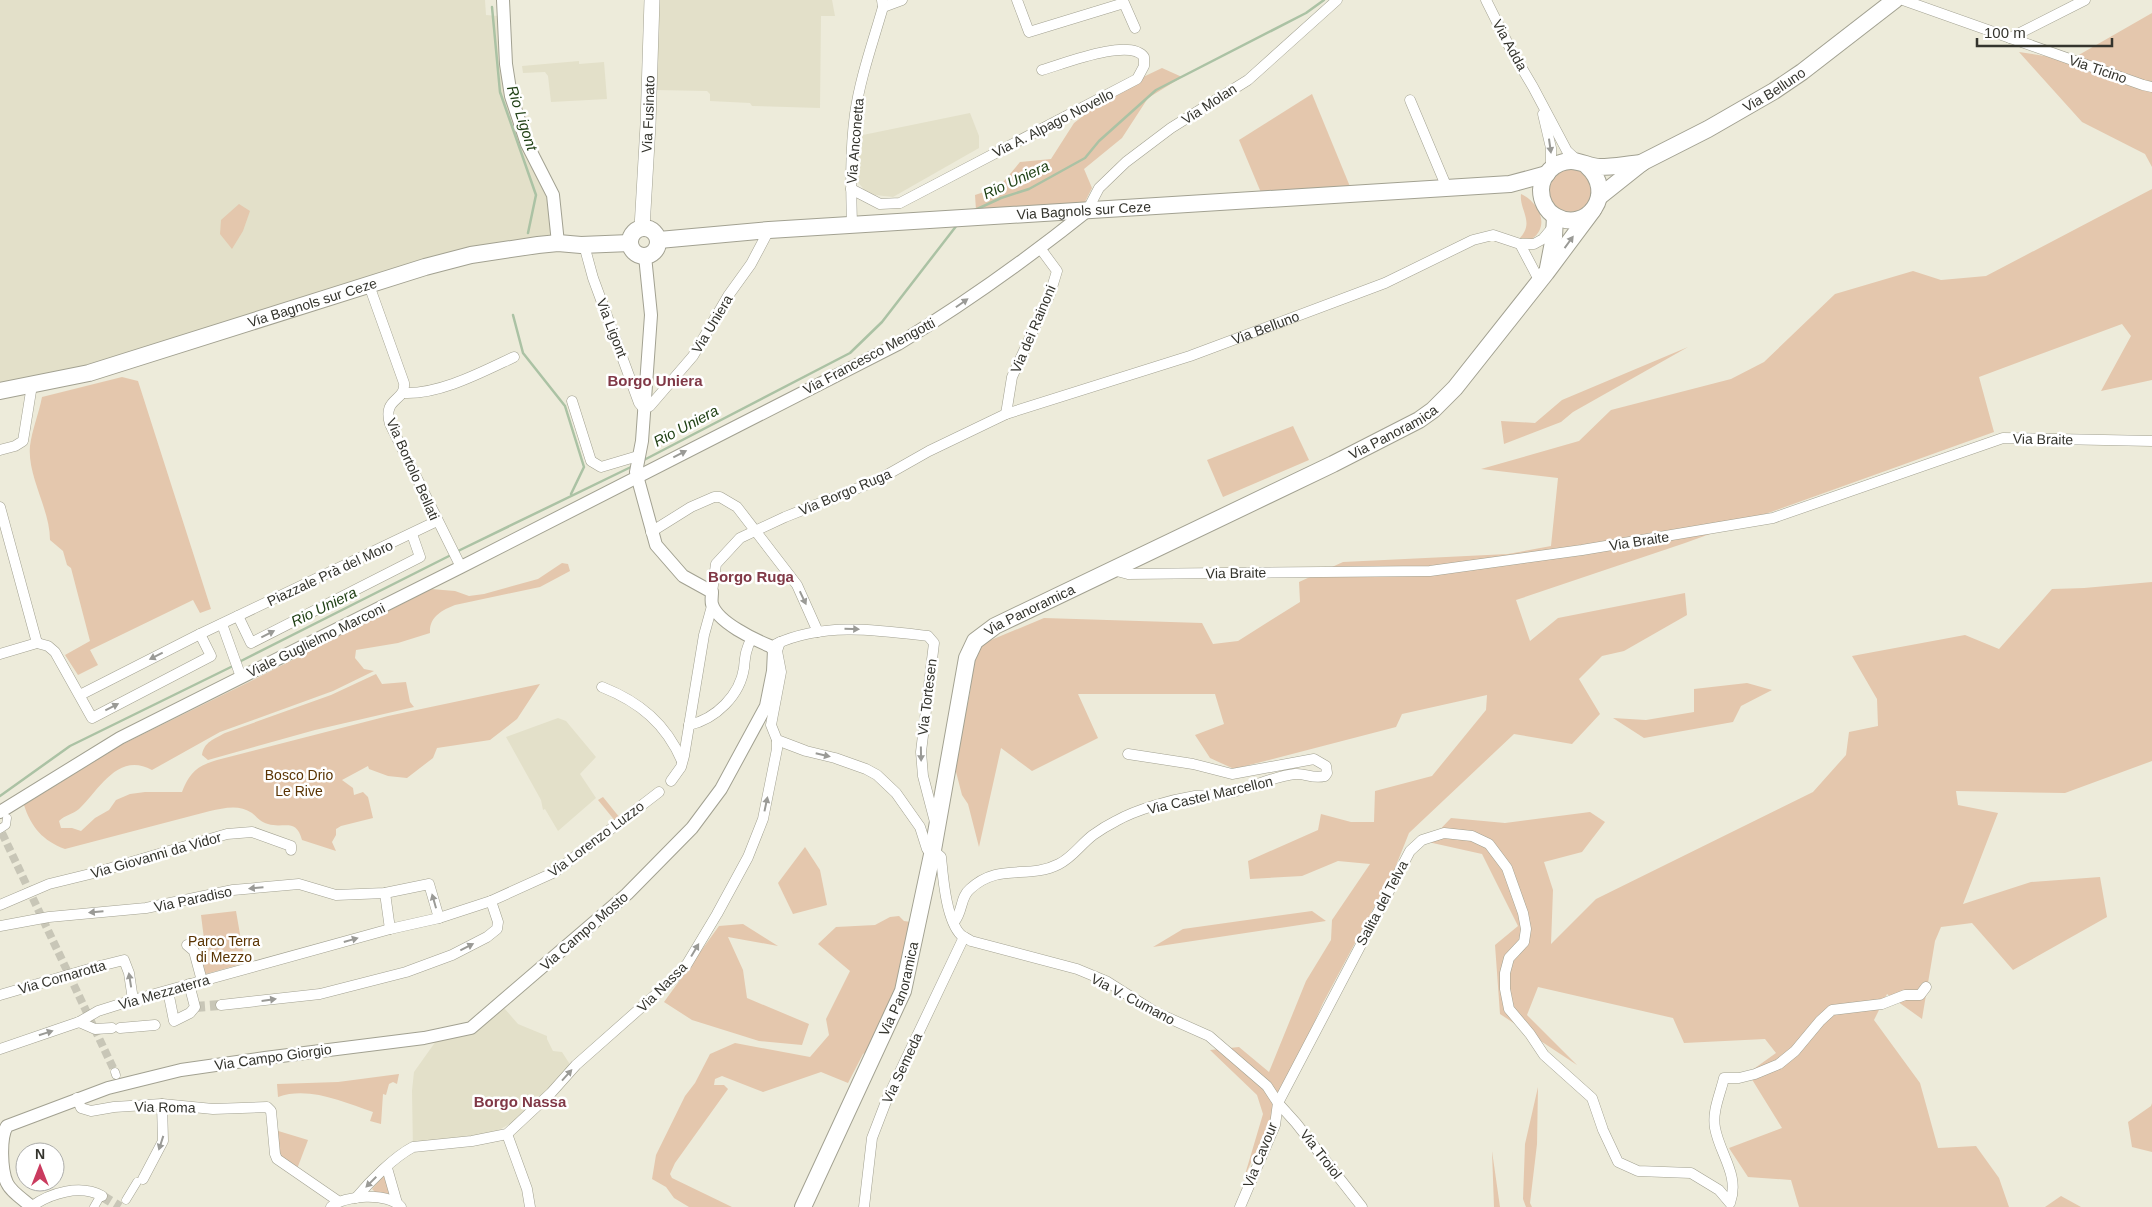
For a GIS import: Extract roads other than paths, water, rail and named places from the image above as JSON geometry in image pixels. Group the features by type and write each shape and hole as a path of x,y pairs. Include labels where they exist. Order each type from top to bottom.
{"main road":[{"name":"Via Fusinato","path":"642,228 652,0"},
{"name":"Via Belluno","path":"1555,220 1575,220 1585,216 1596,203 1644,162 1708,129 1802,72 1886,3"},
{"name":"Via Belluno","path":"1549,171 1562,162 1600,167 1644,162"},
{"path":"1583,164 1598,179 1596,203"},
{"name":"Via Bagnols sur Ceze","path":"659,240 769,230 1510,184 1549,171"},
{"path":"1549,171 1543,181 1542,198 1555,220"},
{"name":"Via Bagnols sur Ceze","path":"1510,184 1542,198"},
{"name":"Via Panoramica","path":"803,1207 903,991 933,850 967,658 975,641 995,626 1333,464 1419,420 1433,410 1455,388 1543,277 1596,203"},
{"name":"Via Panoramica","path":"1543,277 1555,220"},
{"path":"642,228 651,229 659,240 657,249 645,256 634,251 630,243 634,232 642,228"},
{"name":"Via Bagnols sur Ceze","path":"0,391 89,373 425,267 470,255 558,243 584,245 630,243"}],"street":[{"path":"503,0 506,64 513,102 527,144 553,195 558,243"},
{"path":"882,3 902,0"},
{"path":"1017,0 1029,32 1124,3 1135,28"},
{"name":"Via Molan","path":"1087,211 1099,188 1126,162 1172,128 1248,80 1337,0"},
{"name":"Via Adda","path":"1486,0 1510,48 1535,90 1567,151 1583,164"},
{"name":"Via Ticino","path":"1903,0 2152,87"},
{"path":"2010,38 2085,0"},
{"name":"Via Anconetta","path":"852,225 850,170 855,114 882,3"},
{"name":"Via A. Alpago Novello","path":"851,189 880,204 900,202 1137,79 1144,66 1144,57 1136,51 1121,48 1042,70"},
{"name":"Via Adda","path":"1535,90 1549,138 1549,171"},
{"path":"1410,100 1447,188"},
{"name":"Via Francesco Mengotti","path":"636,474 898,344 935,321 1040,248 1087,211"},
{"path":"1520,244 1534,244 1543,239 1555,220"},
{"name":"Via Uniera","path":"644,409 650,406 693,356 728,296 751,264 769,230"},
{"name":"Via Belluno","path":"1006,414 1190,356 1385,283 1478,238 1493,235 1520,244"},
{"path":"1520,244 1543,277"},
{"name":"Via Ligont","path":"584,245 593,278 639,403 644,409"},
{"name":"Via dei Rainoni","path":"1006,414 1012,377 1050,294 1057,271 1040,248"},
{"path":"645,256 651,315 642,441 636,474 656,545 683,576 712,592 712,606 704,635 682,762 671,781"},
{"path":"370,285 403,378 405,389 403,392 415,393 431,390 473,376 514,357"},
{"path":"0,450 15,446 23,440 32,385"},
{"name":"Via Bortolo Bellati","path":"403,392 391,405 388,416 459,564"},
{"path":"572,401 591,461 595,465 601,467 638,456"},
{"name":"Via Borgo Ruga","path":"712,592 716,564 740,538 754,530 876,481 1006,414"},
{"name":"Via Braite","path":"1113,570 1128,574 1430,571 1582,550 1773,518 2003,438 2152,440"},
{"name":"Viale Guglielmo Marconi","path":"3,815 120,738 239,673 636,474"},
{"path":"651,532 691,507 714,497 720,497 737,507 797,585 818,632"},
{"path":"0,507 37,643"},
{"name":"Piazzale Prà del Moro","path":"80,695 200,634 437,521"},
{"path":"238,616 251,642 420,557 412,534"},
{"path":"712,606 738,630 752,638 776,647"},
{"path":"222,624 239,673"},
{"name":"Via Tortesen","path":"776,647 818,632 849,628 932,638 934,643 921,752 926,792 937,829"},
{"path":"0,654 37,643 48,646 55,652 92,718 211,656 200,634"},
{"path":"690,724 708,719 731,697 741,674 744,657 752,638"},
{"name":"Via Nassa","path":"507,1134 551,1093 576,1065 656,997 687,964 717,914 757,835 771,781 777,749 771,724 781,672 776,647"},
{"name":"Via Campo Mosto","path":"471,1028 627,894 692,828 721,789 766,706 776,647"},
{"path":"602,687 628,699 645,710 662,727 682,762"},
{"path":"776,740 866,769 877,775 896,793 920,827 927,849 933,850 941,857 944,886 951,915 964,937"},
{"name":"Via Castel Marcellon","path":"954,922 968,890 982,880 1000,873 1042,871 1058,865 1070,857 1093,835 1116,820 1167,802 1222,794 1295,774 1314,778 1324,776 1327,773 1326,766 1314,759 1232,774 1193,764 1128,754"},
{"name":"Via Lorenzo Luzzo","path":"443,917 491,901 555,872 659,792"},
{"path":"1,830 6,825 3,815"},
{"name":"Via Giovanni da Vidor","path":"0,905 49,884 94,874 168,850 227,834 252,832 290,846 290,850"},
{"name":"Salita del Telva","path":"1278,1103 1410,851 1422,840 1444,833 1472,836 1489,844 1507,868 1523,913 1526,929 1524,942 1509,958 1505,973 1505,989 1509,1009 1530,1034 1544,1055 1592,1098 1603,1130 1618,1162 1638,1171 1691,1173 1719,1190 1730,1202 1734,1192 1734,1180 1728,1168 1715,1128 1714,1110 1724,1078 1739,1078 1779,1064 1795,1051 1820,1021 1832,1010 1882,1004 1905,995 1920,995 1926,987"},
{"name":"Via Paradiso","path":"0,926 49,917 146,908 234,890 299,884 336,895 385,893 429,884 443,917"},
{"path":"385,893 390,928"},
{"path":"221,1005 320,994 406,972 452,955 495,931 498,922 491,901"},
{"name":"Via Mezzaterra","path":"0,1048 78,1022 98,1012 133,1000 390,928 443,917"},
{"name":"Via V. Cumano","path":"964,937 972,941 1069,966 1106,981 1155,1012 1209,1036 1267,1086 1278,1103"},
{"name":"Via Semeda","path":"864,1207 872,1138 887,1099 964,937"},
{"path":"187,945 194,952 202,980"},
{"name":"Via Cornarotta","path":"0,995 124,960 127,962 133,1000"},
{"path":"78,1022 95,1029 164,1023 190,1013 195,1007 189,984"},
{"path":"164,1023 168,991"},
{"name":"Via Campo Giorgio","path":"77,1098 108,1088 198,1067 424,1038 460,1032 471,1028"},
{"path":"77,1098 7,1126 4,1130 2,1142 4,1185 32,1207 46,1196 76,1191 93,1191 101,1195 94,1207"},
{"name":"Via Roma","path":"77,1098 82,1108 91,1111 114,1107 162,1104 213,1109 269,1108 277,1159 335,1204"},
{"name":"Via Cavour","path":"1240,1207 1275,1124 1278,1103"},
{"name":"Via Troiol","path":"1278,1103 1362,1207"},
{"path":"122,1205 140,1181 164,1141 162,1104"},
{"path":"356,1198 405,1151 413,1147 472,1142 507,1134 527,1190 530,1207"},
{"path":"387,1168 399,1205"},
{"path":"335,1204 356,1198 380,1198 399,1205"}],"waterway":[{"name":"Rio Uniera","path":"975,210 1001,198 1029,189 1085,158 1099,141 1156,90 1306,13 1324,0"},
{"name":"Rio Ligont","path":"492,7 500,92 536,195 528,233"},
{"name":"Rio Uniera","path":"642,461 850,353 882,322 957,225"},
{"name":"Rio Ligont","path":"513,315 523,353 565,406 584,467 571,494"},
{"name":"Rio Uniera","path":"456,552 633,466"},
{"name":"Rio Uniera","path":"239,662 451,555"},
{"name":"Rio Uniera","path":"0,796 70,746 235,665"}],"tunnel":[{"path":"2,833 115,1072"},
{"path":"195,1007 221,1005"},
{"path":"102,1196 120,1207"}],"district":[{"name":"Borgo Uniera","path":"655,381"},
{"name":"Borgo Ruga","path":"751,577"},
{"name":"Borgo Nassa","path":"520,1102"}],"park label":[{"name":"Bosco Drio Le Rive","path":"299,784"},
{"name":"Parco Terra di Mezzo","path":"224,950"}]}
